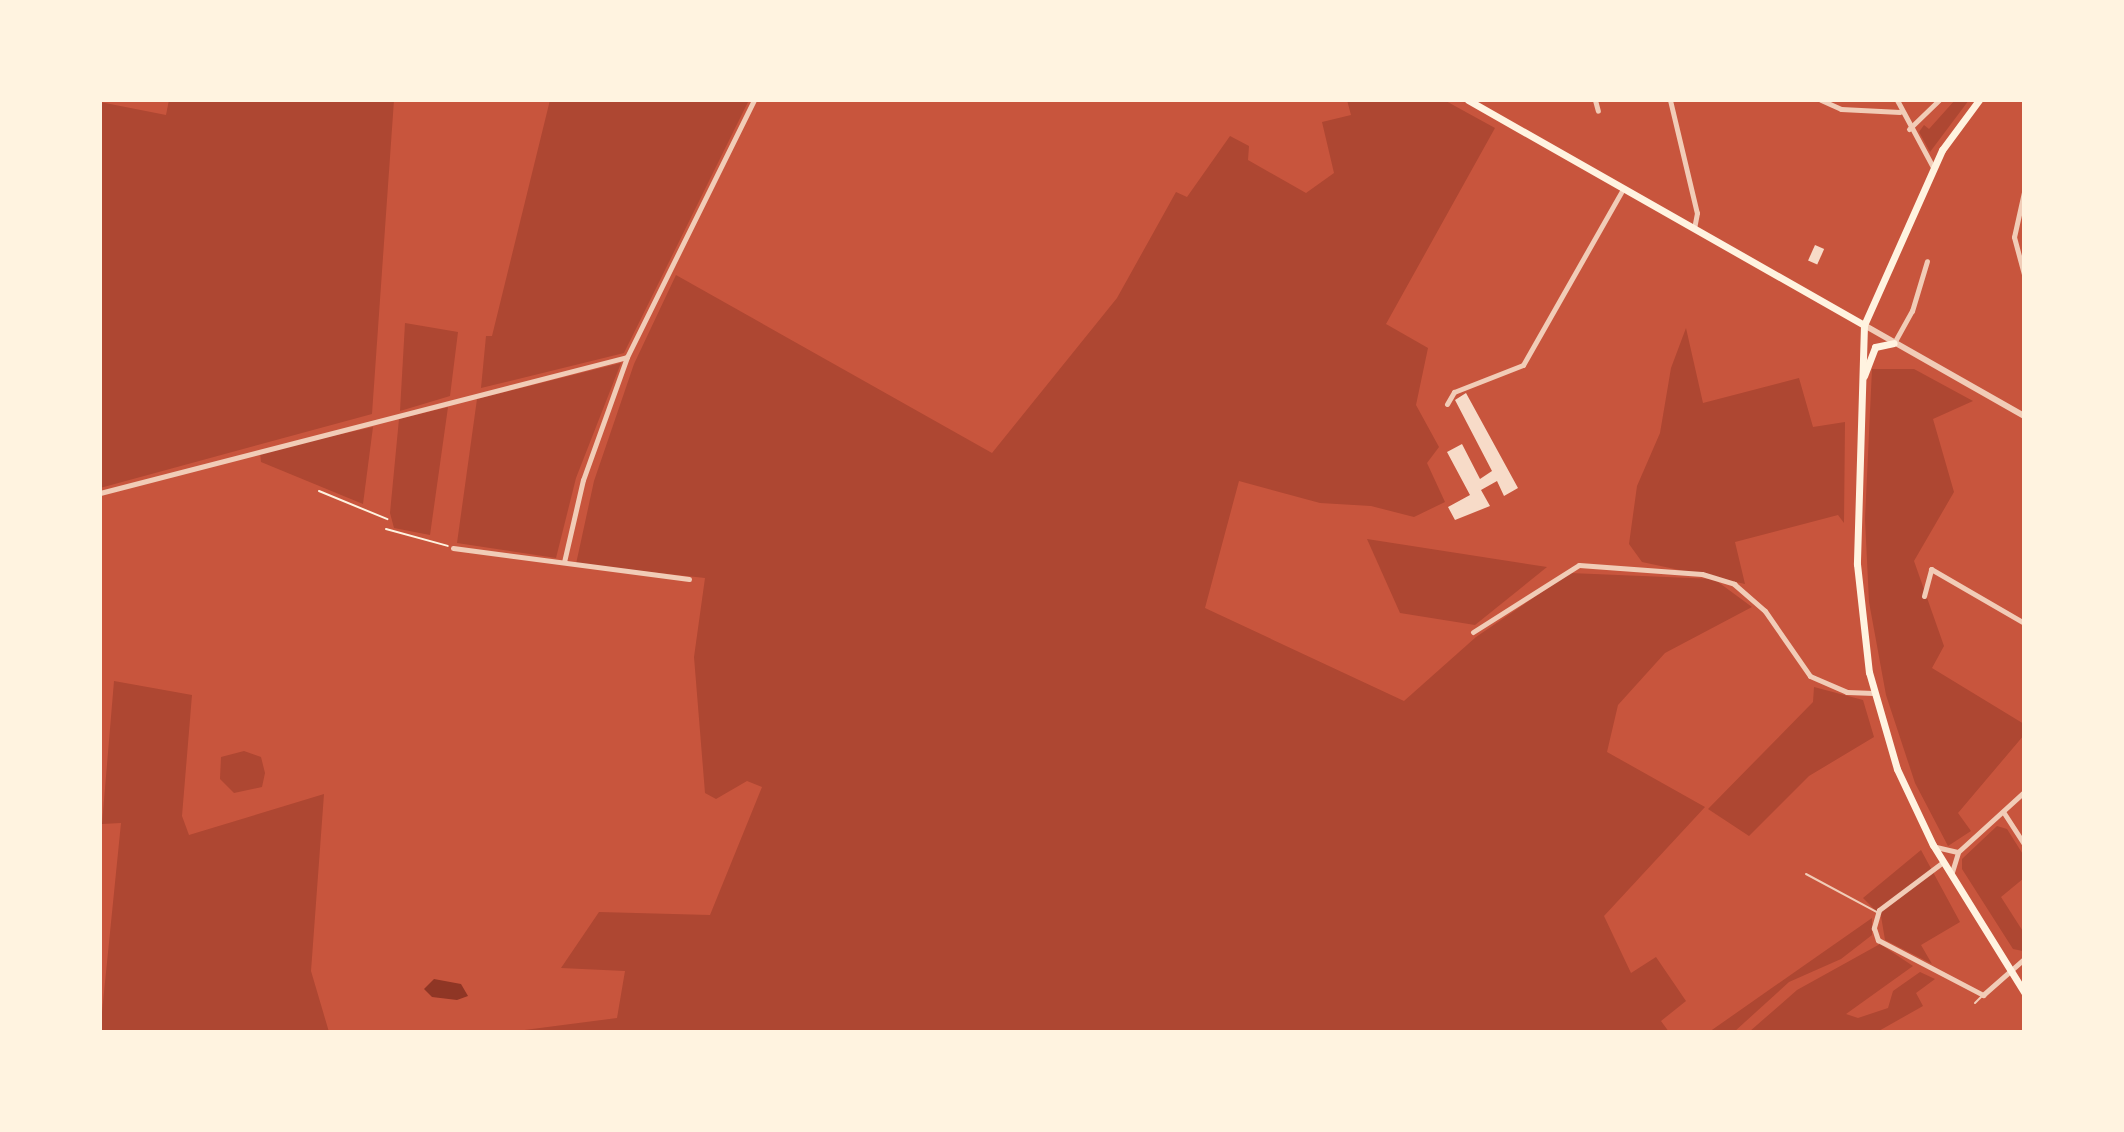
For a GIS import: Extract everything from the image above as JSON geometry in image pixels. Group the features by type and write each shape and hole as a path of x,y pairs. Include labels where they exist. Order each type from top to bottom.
{"main road":[{"path":"1468,100 1864,325"},
{"path":"1979,100 1934,168 1864,325 1857,564 1874,693 1897,769 1933,845 2024,992"},
{"path":"1860,394 1869,355 1878,346 1894,343"}],"street":[{"path":"564,562 583,480 627,357 754,100"},
{"path":"1595,100 1598,111"},
{"path":"1670,100 1697,209 1694,228"},
{"path":"1821,100 1841,109 1900,112"},
{"path":"1897,100 1909,129 1934,168"},
{"path":"1909,129 1939,100"},
{"path":"1447,404 1454,392 1519,369 1623,189"},
{"path":"2023,272 2014,237 2024,192"},
{"path":"1894,343 1912,311 1927,261"},
{"path":"1864,325 2024,416"},
{"path":"100,493 627,357"},
{"path":"453,548 689,579"},
{"path":"1473,632 1579,565 1689,572 1725,581 1754,600 1779,627 1810,676 1847,692 1874,693"},
{"path":"1924,596 1931,569 2024,623"},
{"path":"1952,878 1958,852 2024,792"},
{"path":"2004,813 2024,844"},
{"path":"1933,845 1958,852"},
{"path":"1943,862 1877,912 1878,940 1983,995 2024,959"}],"lane":[{"path":"1806,874 1877,912"},
{"path":"1975,1003 1983,995"}],"path":[{"path":"319,491 387,519"},
{"path":"386,529 453,548"}],"shaded area":[{"path":"169,100 394,100 372,414 100,488 100,102 166,115"},
{"path":"550,100 749,100 624,353 481,388 486,336 492,336"},
{"path":"1347,100 1444,100 1495,128 1386,324 1428,348 1416,405 1439,447 1427,463 1445,502 1414,517 1371,506 1320,503 1239,481 1205,608 1404,701 1476,637 1570,573 1714,579 1752,607 1665,653 1618,705 1607,752 1705,807 1604,916 1631,973 1656,957 1686,1001 1661,1021 1669,1032 509,1032 617,1018 625,971 561,968 599,912 710,915 762,787 747,781 716,799 705,793 694,657 705,578 576,564 594,481 634,364 676,275 992,453 1117,298 1176,192 1187,197 1230,136 1249,146 1248,160 1306,193 1334,173 1322,122 1351,115"},
{"path":"1955,100 1969,100 1930,152 1919,132 1924,125 1929,129"},
{"path":"405,323 458,332 450,396 400,411"},
{"path":"1686,328 1703,403 1799,378 1813,427 1845,422 1844,523 1838,515 1735,542 1745,584 1642,562 1629,544 1637,486 1660,433 1671,368"},
{"path":"621,363 576,478 556,558 457,543 477,399"},
{"path":"1872,369 1914,369 1973,401 1933,419 1954,492 1914,561 1944,646 1932,668 2024,724 2024,735 1958,813 1971,831 1948,846 1915,783 1886,695 1869,602 1865,519"},
{"path":"448,407 430,535 394,528 390,513 399,419"},
{"path":"373,427 363,504 261,462 260,452"},
{"path":"1367,539 1547,567 1475,625 1400,613"},
{"path":"114,681 192,695 182,816 189,835 324,794 311,971 329,1032 100,1032 121,823 102,824"},
{"path":"1814,687 1863,700 1874,737 1809,776 1749,836 1708,809 1813,702"},
{"path":"244,751 261,757 265,773 262,787 234,793 220,779 221,757"},
{"path":"1997,826 2007,829 2024,856 2024,878 2001,897 2024,933 2023,951 2013,949 1962,869 1962,859"},
{"path":"1921,850 1960,922 1921,945 1932,964 1885,940 1881,916 1863,898"},
{"path":"1872,918 1872,935 1841,959 1789,982 1734,1032 1709,1032"},
{"path":"1880,944 1913,966 1846,1014 1858,1018 1888,1008 1893,991 1920,972 1935,979 1916,993 1923,1006 1877,1032 1749,1032 1797,990"},
{"path":"434,979 461,984 468,996 457,1000 432,997 424,989"}],"building":[{"path":"1815,245 1824,249 1817,265 1808,261"},
{"path":"1466,393 1518,488 1504,496 1497,481 1481,490 1490,506 1455,520 1448,507 1470,495 1447,452 1462,444 1480,479 1492,471 1455,400"}]}
